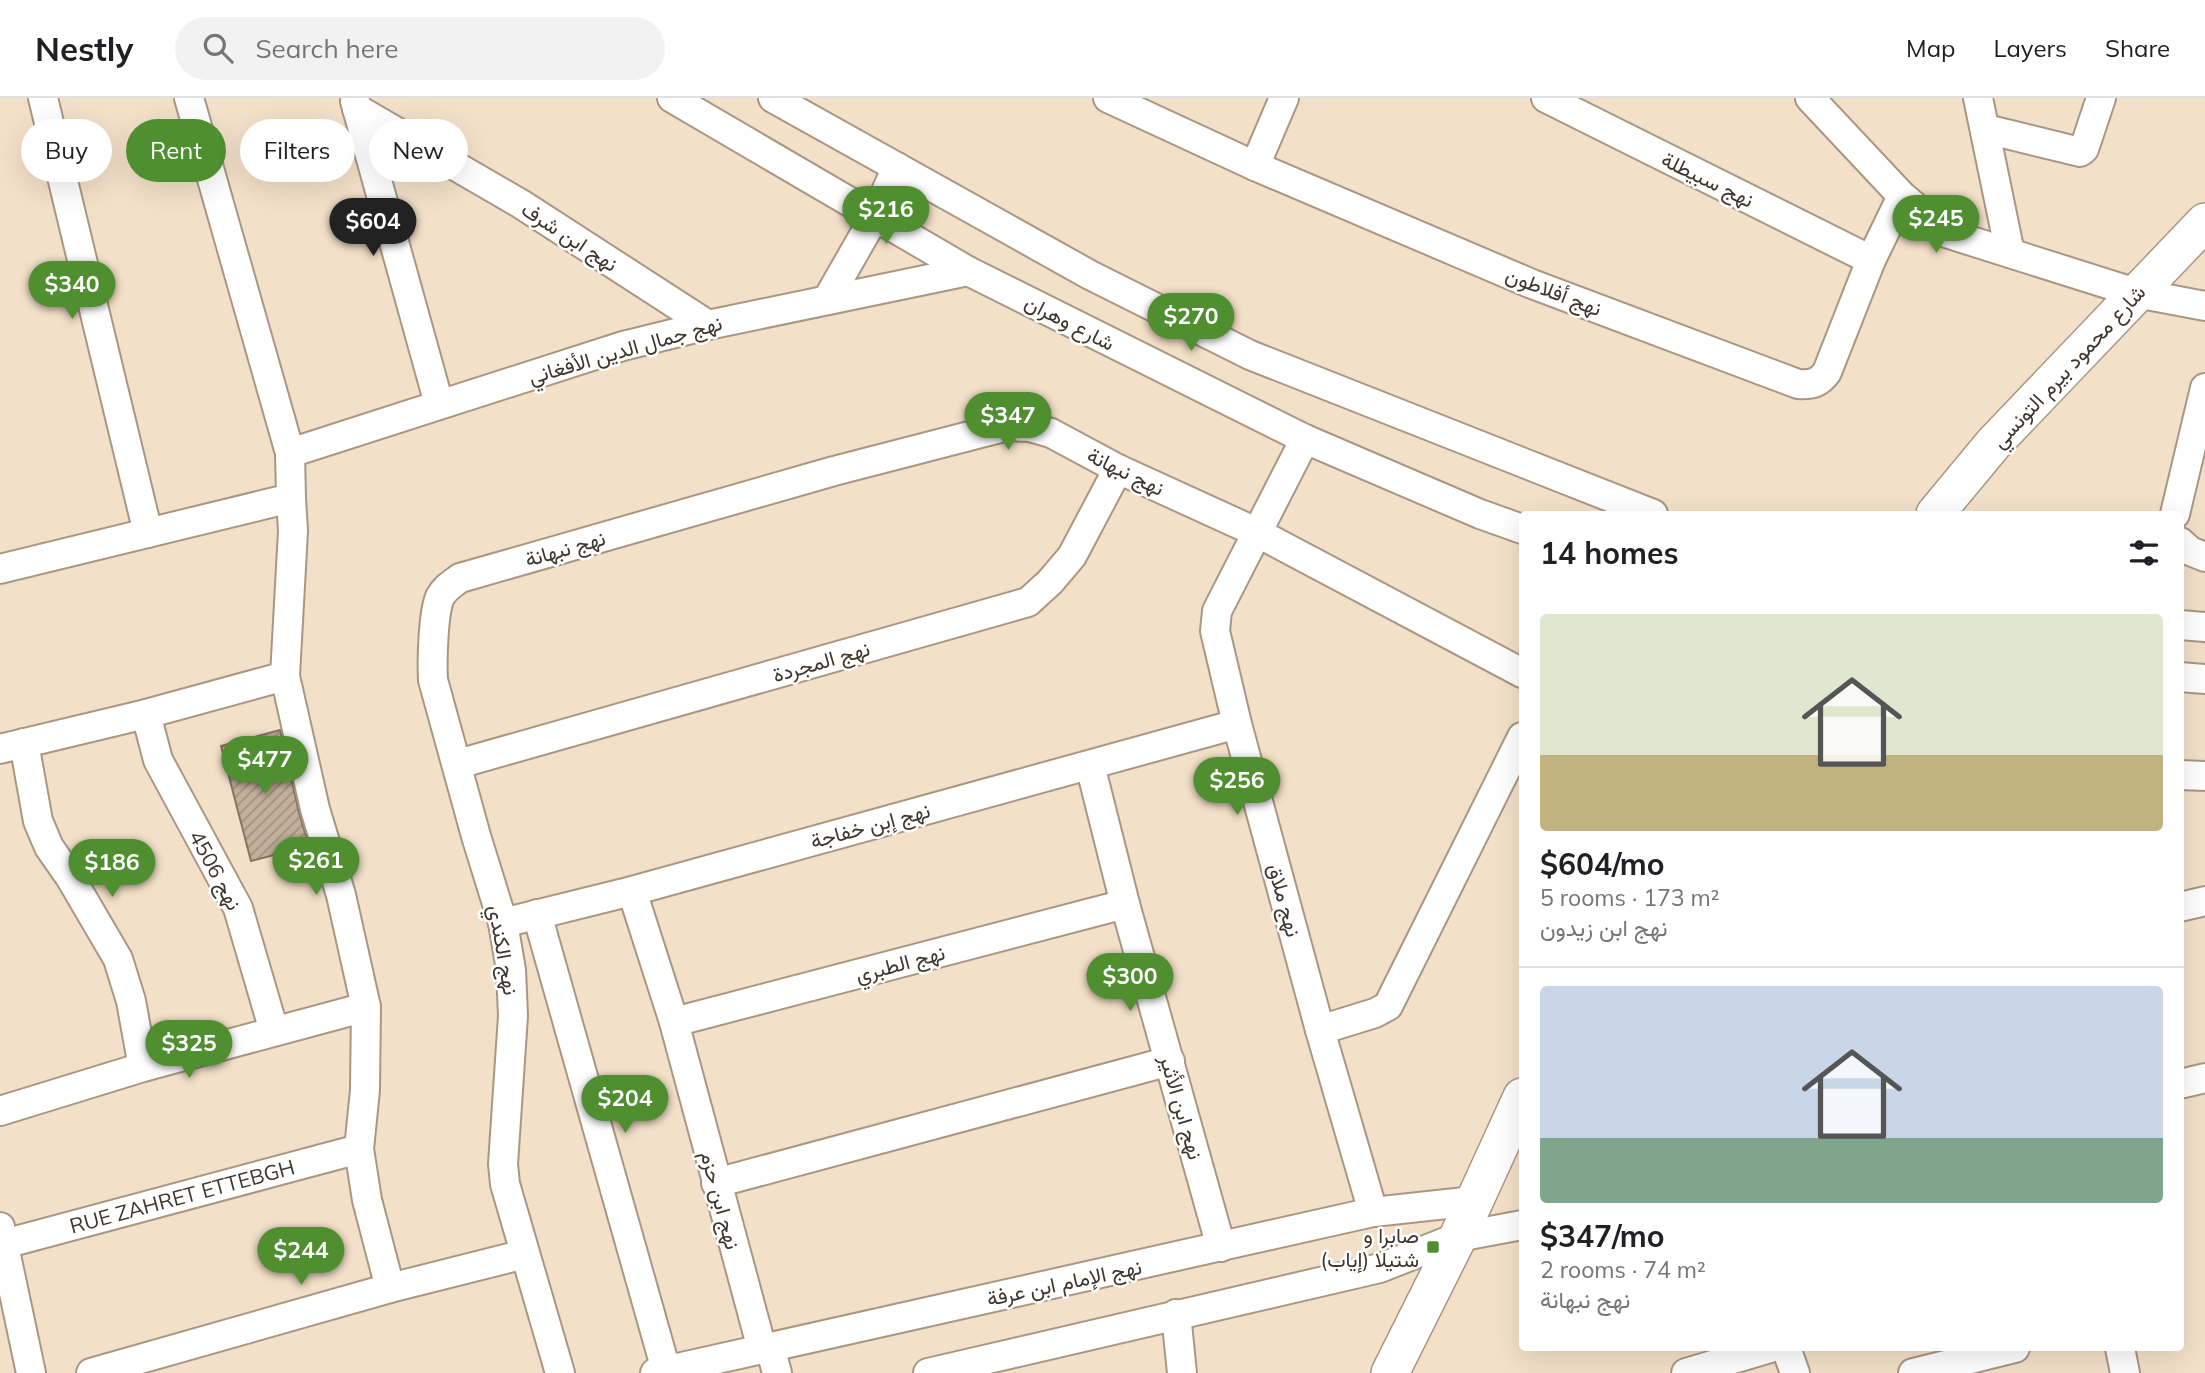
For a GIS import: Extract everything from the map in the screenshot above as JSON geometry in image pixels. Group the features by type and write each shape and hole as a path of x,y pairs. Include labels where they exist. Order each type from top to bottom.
{"main road":[{"name":"شارع محمود بيرم التونسي","path":"1937,511 1993,444 2205,222"},
{"path":"1390,1373 1458,1237 1519,1104"}],"street":[{"path":"43,98 148,533"},
{"path":"189,98 290,453 292,556 285,676 315,809 341,895 366,1007 365,1090 359,1149 367,1200 390,1288"},
{"name":"شارع وهران","path":"673,98 968,271 1305,439 1480,514 1519,527"},
{"path":"773,98 1090,275 1250,355 1645,511"},
{"name":"نهج أفلاطون","path":"1108,98 1255,166 1532,284 1798,384 1820,382 1827,372 1871,260 1902,196"},
{"path":"1255,166 1284,98"},
{"name":"نهج سبيطلة","path":"1546,98 1871,260"},
{"path":"1810,98 1902,196 1946,233 2136,293 2196,299"},
{"path":"1978,98 2010,253"},
{"path":"1986,129 2080,152 2084,149 2101,98"},
{"path":"356,103 439,404"},
{"name":"نهج ابن شرف","path":"356,103 521,204 708,325"},
{"path":"827,300 875,216 897,167"},
{"name":"نهج جمال الدين الأفغاني","path":"290,453 623,346 708,325 968,271"},
{"path":"2176,511 2205,388"},
{"name":"نهج نبهانة","path":"460,578 834,471 1008,426 1030,427 1051,433 1118,469 1256,532 1519,671"},
{"name":"نهج ملاق","path":"1305,439 1217,611 1215,631 1237,723 1320,1030 1373,1212"},
{"name":"نهج المجردة","path":"457,764 1028,602 1072,556 1118,469"},
{"path":"0,567 291,498"},
{"path":"2184,546 2205,557"},
{"name":"نهج الكندي","path":"460,578 446,588 439,599 432,665 436,694 503,923 514,989 503,1164 505,1184 560,1373"},
{"path":"2184,625 2205,627"},
{"path":"143,1067 131,1001 118,959 70,877 49,847 12,746 146,714 285,676"},
{"path":"2184,677 2205,679"},
{"name":"نهج 4506","path":"146,714 158,760 238,908 274,1031"},
{"name":"نهج إبن خفاجة","path":"503,923 632,891 1237,723"},
{"path":"1320,1030 1375,1013 1388,1006 1519,743"},
{"name":"نهج ابن الأثير","path":"1090,765 1125,904 1221,1247"},
{"path":"2184,775 2205,776"},
{"name":"نهج ابن حزم","path":"632,891 674,1022 716,1183 769,1356"},
{"path":"2184,906 2205,901"},
{"name":"نهج الطبري","path":"674,1022 1125,904"},
{"path":"537,914 661,1372"},
{"path":"0,1111 143,1067 366,1007"},
{"path":"716,1183 1170,1061"},
{"path":"2184,1083 2205,1079"},
{"name":"RUE ZAHRET ETTEBGH","path":"2,1236 359,1149"},
{"name":"نهج الإمام ابن عرفة","path":"661,1372 769,1356 1373,1212 1474,1201"},
{"path":"928,1373 1380,1268 1458,1237 1519,1226"},
{"path":"2,1236 31,1373"},
{"path":"91,1373 390,1288 525,1254"},
{"path":"1176,1314 1182,1373"},
{"path":"1686,1373 1760,1351"},
{"path":"1787,1351 1795,1373"},
{"path":"1913,1373 2002,1351"},
{"path":"2121,1351 2125,1373"}],"building":[{"path":"280,730 309,846 251,861 221,746"}],"place":[{"name":"صابرا و شتيلا (إياب)","path":"1433,1247"}]}
